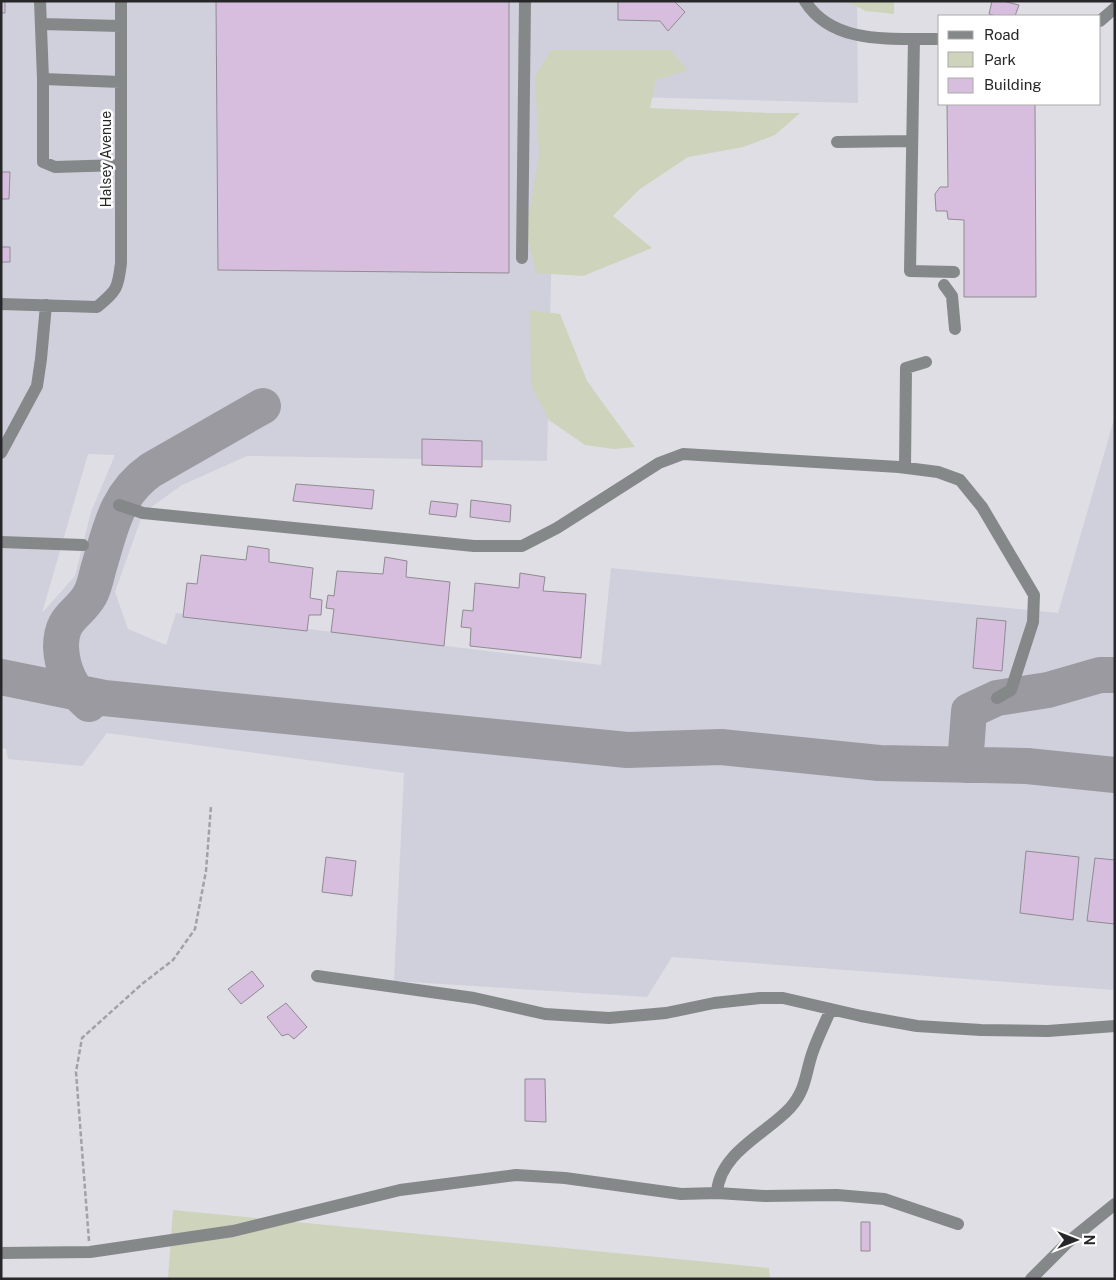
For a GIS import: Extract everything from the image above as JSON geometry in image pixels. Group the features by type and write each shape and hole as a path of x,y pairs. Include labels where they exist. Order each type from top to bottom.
{"street":[{"path":"40,1 44,79 43,162 55,167 120,165"},
{"name":"Halsey Avenue","path":"46,305 97,307 113,294 119,281 121,262 121,1"},
{"path":"522,258 525,1"},
{"path":"806,1 810,8 824,21 845,32 865,37 938,39"},
{"path":"1101,20 1115,8"},
{"path":"41,24 121,26"},
{"path":"914,39 910,271 954,272"},
{"path":"44,79 121,82"},
{"path":"837,142 912,140"},
{"path":"944,285 952,296 955,328"},
{"path":"1,304 46,305 42,358 37,386 1,453"},
{"path":"905,468 906,368 926,362"},
{"path":"119,505 143,513 314,531 474,546 522,546 557,528 658,463 683,454 905,468 938,472 960,480 982,507 1034,595 1033,622 1011,690 997,698"},
{"path":"1,542 83,545"},
{"path":"317,976 474,998 545,1014 609,1018 666,1013 714,1003 760,998 783,998 896,1023 982,1030 1048,1031 1115,1026"},
{"path":"717,1193 724,1169 729,1163 791,1107 805,1084 812,1053 831,1009"},
{"path":"1,1253 90,1252 234,1231 400,1190 516,1175 565,1178 681,1194 837,1195 884,1199 958,1224"},
{"path":"1031,1279 1068,1242 1115,1204"}],"path":[{"path":"90,1252 76,1072 82,1038 142,984 173,960 195,929 206,871 211,806"}],"shaded area":[{"path":"1,1 857,1 858,103 555,95 547,461 247,456 182,485 143,513 115,592 128,629 166,645 176,613 601,665 611,568 1058,613 1115,416 1115,990 672,957 647,997 394,981 404,773 107,733 82,766 8,759 6,749 1,748","holes":["88,454 115,455 91,512 75,576 42,613"]}],"green space":[{"path":"845,1 894,1 894,14 866,11"},
{"path":"551,50 670,50 688,70 656,80 650,108 800,113 775,135 743,147 688,157 640,189 613,216 652,248 583,276 536,273 526,232 539,155 535,76"},
{"path":"530,310 560,314 587,381 635,447 614,449 585,445 549,420 531,385"},
{"path":"173,1210 769,1268 770,1279 168,1279"}],"building":[{"path":"1,1 5,1 5,13 1,13"},
{"path":"216,1 509,1 509,273 218,270"},
{"path":"618,1 674,1 685,12 668,31 660,21 618,20"},
{"path":"992,1 1003,1 1019,5 1015,15 989,14"},
{"path":"947,105 1035,105 1036,297 964,297 964,220 948,219 947,211 936,211 935,194 940,187 948,187"},
{"path":"1,172 10,172 9,199 1,199"},
{"path":"1,247 10,247 10,262 1,262"},
{"path":"422,439 482,441 482,467 422,465"},
{"path":"296,484 374,490 372,509 293,501"},
{"path":"471,500 511,505 510,522 470,517"},
{"path":"431,501 458,504 456,517 429,514"},
{"path":"248,546 269,549 269,562 313,568 310,598 322,600 321,615 309,615 307,631 183,617 187,583 197,584 201,555 246,560"},
{"path":"385,557 407,561 406,577 450,582 444,646 331,632 334,609 326,608 328,595 334,596 337,571 383,574"},
{"path":"520,573 545,577 543,591 586,594 581,658 470,646 471,628 461,627 463,610 473,611 475,583 519,588"},
{"path":"977,618 1006,621 1002,671 973,668"},
{"path":"1026,851 1079,857 1073,920 1020,913"},
{"path":"326,857 356,861 352,896 322,892"},
{"path":"1095,858 1115,860 1115,924 1087,921"},
{"path":"252,971 264,986 241,1004 228,989"},
{"path":"286,1003 307,1027 294,1039 288,1034 282,1036 267,1017"},
{"path":"525,1079 545,1079 546,1122 525,1121"},
{"path":"861,1222 870,1222 870,1251 861,1251"}],"taxiway":[{"path":"89,704 69,679 63,664 62,637 67,622 85,602 91,592 115,515 122,502 129,491 151,470 263,406"},
{"path":"965,765 969,711 997,698 1048,690 1100,675 1115,675"},
{"path":"1,677 104,698 627,750 721,747 879,763 1027,766 1115,775"}]}
